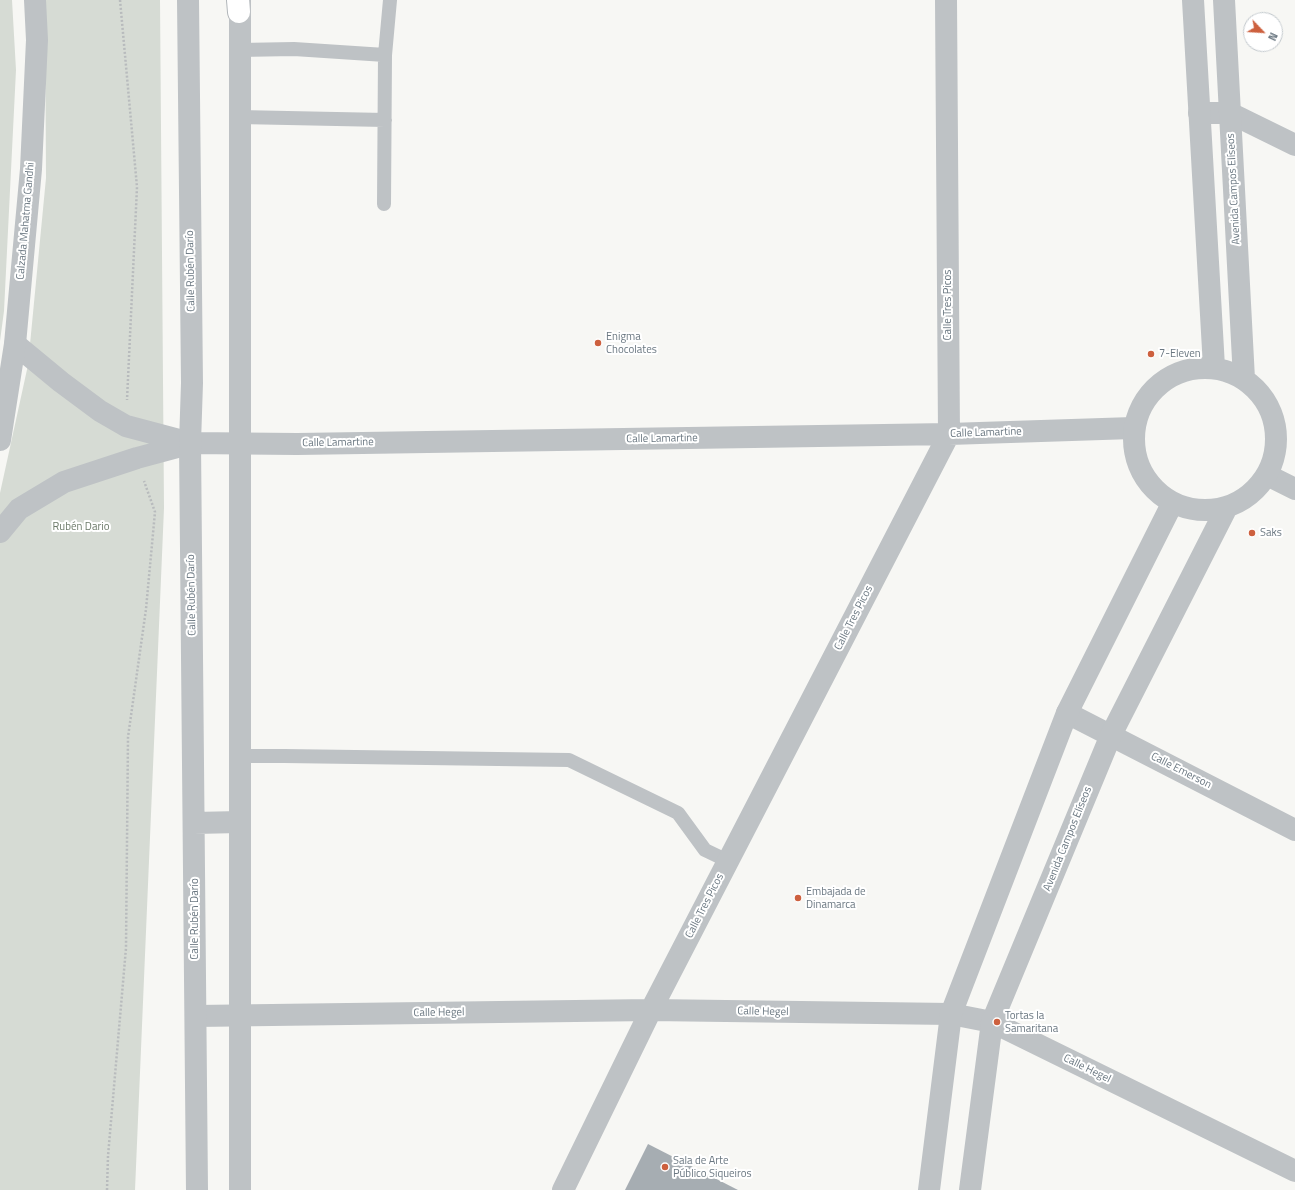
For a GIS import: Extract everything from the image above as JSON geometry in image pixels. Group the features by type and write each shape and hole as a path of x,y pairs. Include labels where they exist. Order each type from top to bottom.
{"street":[{"name":"Calzada Mahatma Gandhi","path":"0,440 15,344 31,169 37,40 35,0"},
{"name":"Calle Rubén Darío","path":"188,0 192,383 190,443 197,1190"},
{"name":"Calle Tres Picos","path":"563,1190 651,1010 949,434 946,0"},
{"path":"1192,0 1200,113 1214,367"},
{"name":"Avenida Campos Elíseos","path":"1224,0 1244,378"},
{"path":"239,4 240,1190"},
{"path":"1200,113 1230,113 1295,145"},
{"name":"Calle Lamartine","path":"15,344 61,382 100,411 126,426 190,443 336,444 949,434 1133,428"},
{"path":"1214,367 1230,371 1244,378 1260,393 1264,399 1271,412 1276,433 1275,455 1267,475 1250,495 1227,507 1199,511 1172,504 1149,485 1135,458 1133,428 1143,402 1162,381 1186,369 1214,367"},
{"name":"Calle Lamartine","path":"0,532 20,509 64,482 137,458 190,443"},
{"path":"1267,475 1295,489"},
{"path":"929,1190 951,1014 1067,713 1172,504"},
{"name":"Avenida Campos Elíseos","path":"970,1190 992,1022 1110,735 1227,507"},
{"name":"Calle Emerson","path":"1067,713 1295,830"},
{"path":"194,823 240,822"},
{"name":"Calle Hegel","path":"196,1016 651,1010 951,1014 992,1022 1295,1171"}],"lane":[{"path":"384,204 385,55 390,0"},
{"path":"239,50 294,50 385,55"},
{"path":"239,118 385,120"},
{"path":"240,756 569,760 678,813 705,850 728,862"}],"path":[{"path":"120,0 137,187 126,426"},
{"path":"107,1190 108,1156 126,948 128,736 146,609 155,512 137,458"}],"green space":[{"path":"0,0 12,0 16,70 4,311 0,341"},
{"name":"Rubén Dario","path":"45,0 160,0 164,508 135,1190 0,1190 0,493 28,365 46,178"}],"building":[{"name":"Sala de Arte Público Siqueiros","path":"648,1144 738,1190 625,1190"}],"place":[{"name":"Enigma Chocolates","path":"598,343"},
{"name":"7-Eleven","path":"1151,354"},
{"name":"Saks","path":"1252,533"},
{"name":"Embajada de Dinamarca","path":"798,898"},
{"name":"Tortas la Samaritana","path":"997,1022"},
{"name":"Sala de Arte Público Siqueiros","path":"665,1167"}]}
